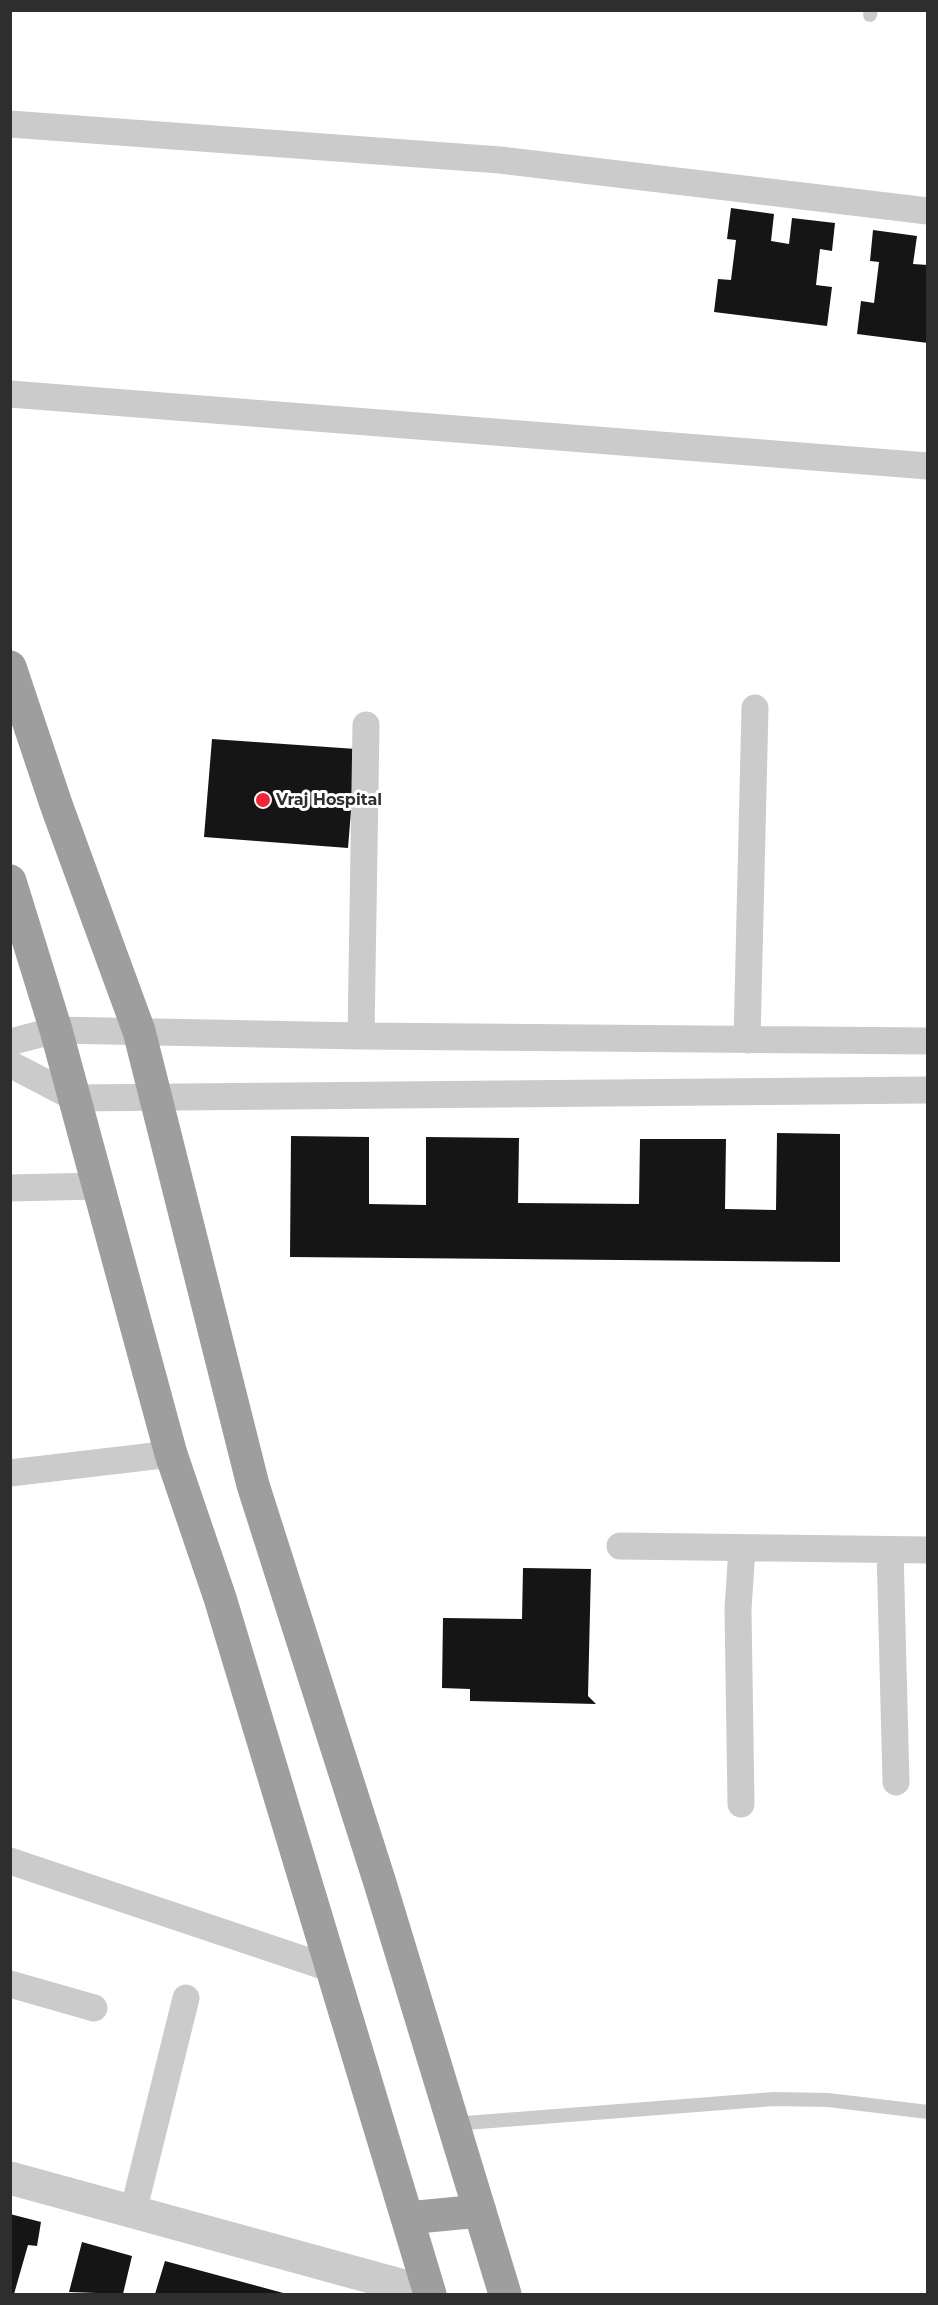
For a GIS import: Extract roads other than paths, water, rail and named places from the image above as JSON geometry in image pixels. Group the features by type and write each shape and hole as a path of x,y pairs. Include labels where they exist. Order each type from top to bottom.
{"highway":[{"path":"10,667 57,807 139,1031 158,1098 254,1485 380,1883 506,2295"},
{"path":"10,881 56,1030 171,1454 220,1598 430,2294"},
{"path":"407,2218 480,2211"}],"street":[{"path":"10,124 500,160 927,211"},
{"path":"10,394 927,466"},
{"path":"747,1040 755,708"},
{"path":"361,1036 366,724"},
{"path":"10,1042 56,1030 361,1036 927,1041"},
{"path":"10,1064 75,1098 927,1090"},
{"path":"10,1188 98,1186"},
{"path":"10,1473 171,1454"},
{"path":"620,1546 927,1550"},
{"path":"741,1804 738,1609 742,1548"},
{"path":"890,1550 896,1782"},
{"path":"10,1861 332,1969"},
{"path":"10,1984 94,2008"},
{"path":"133,2212 186,1998"},
{"path":"10,2178 430,2294"}],"lane":[{"path":"453,2124 774,2098 828,2100 927,2112"}],"place":[{"name":"Vraj Hospital","path":"263,800"}]}
